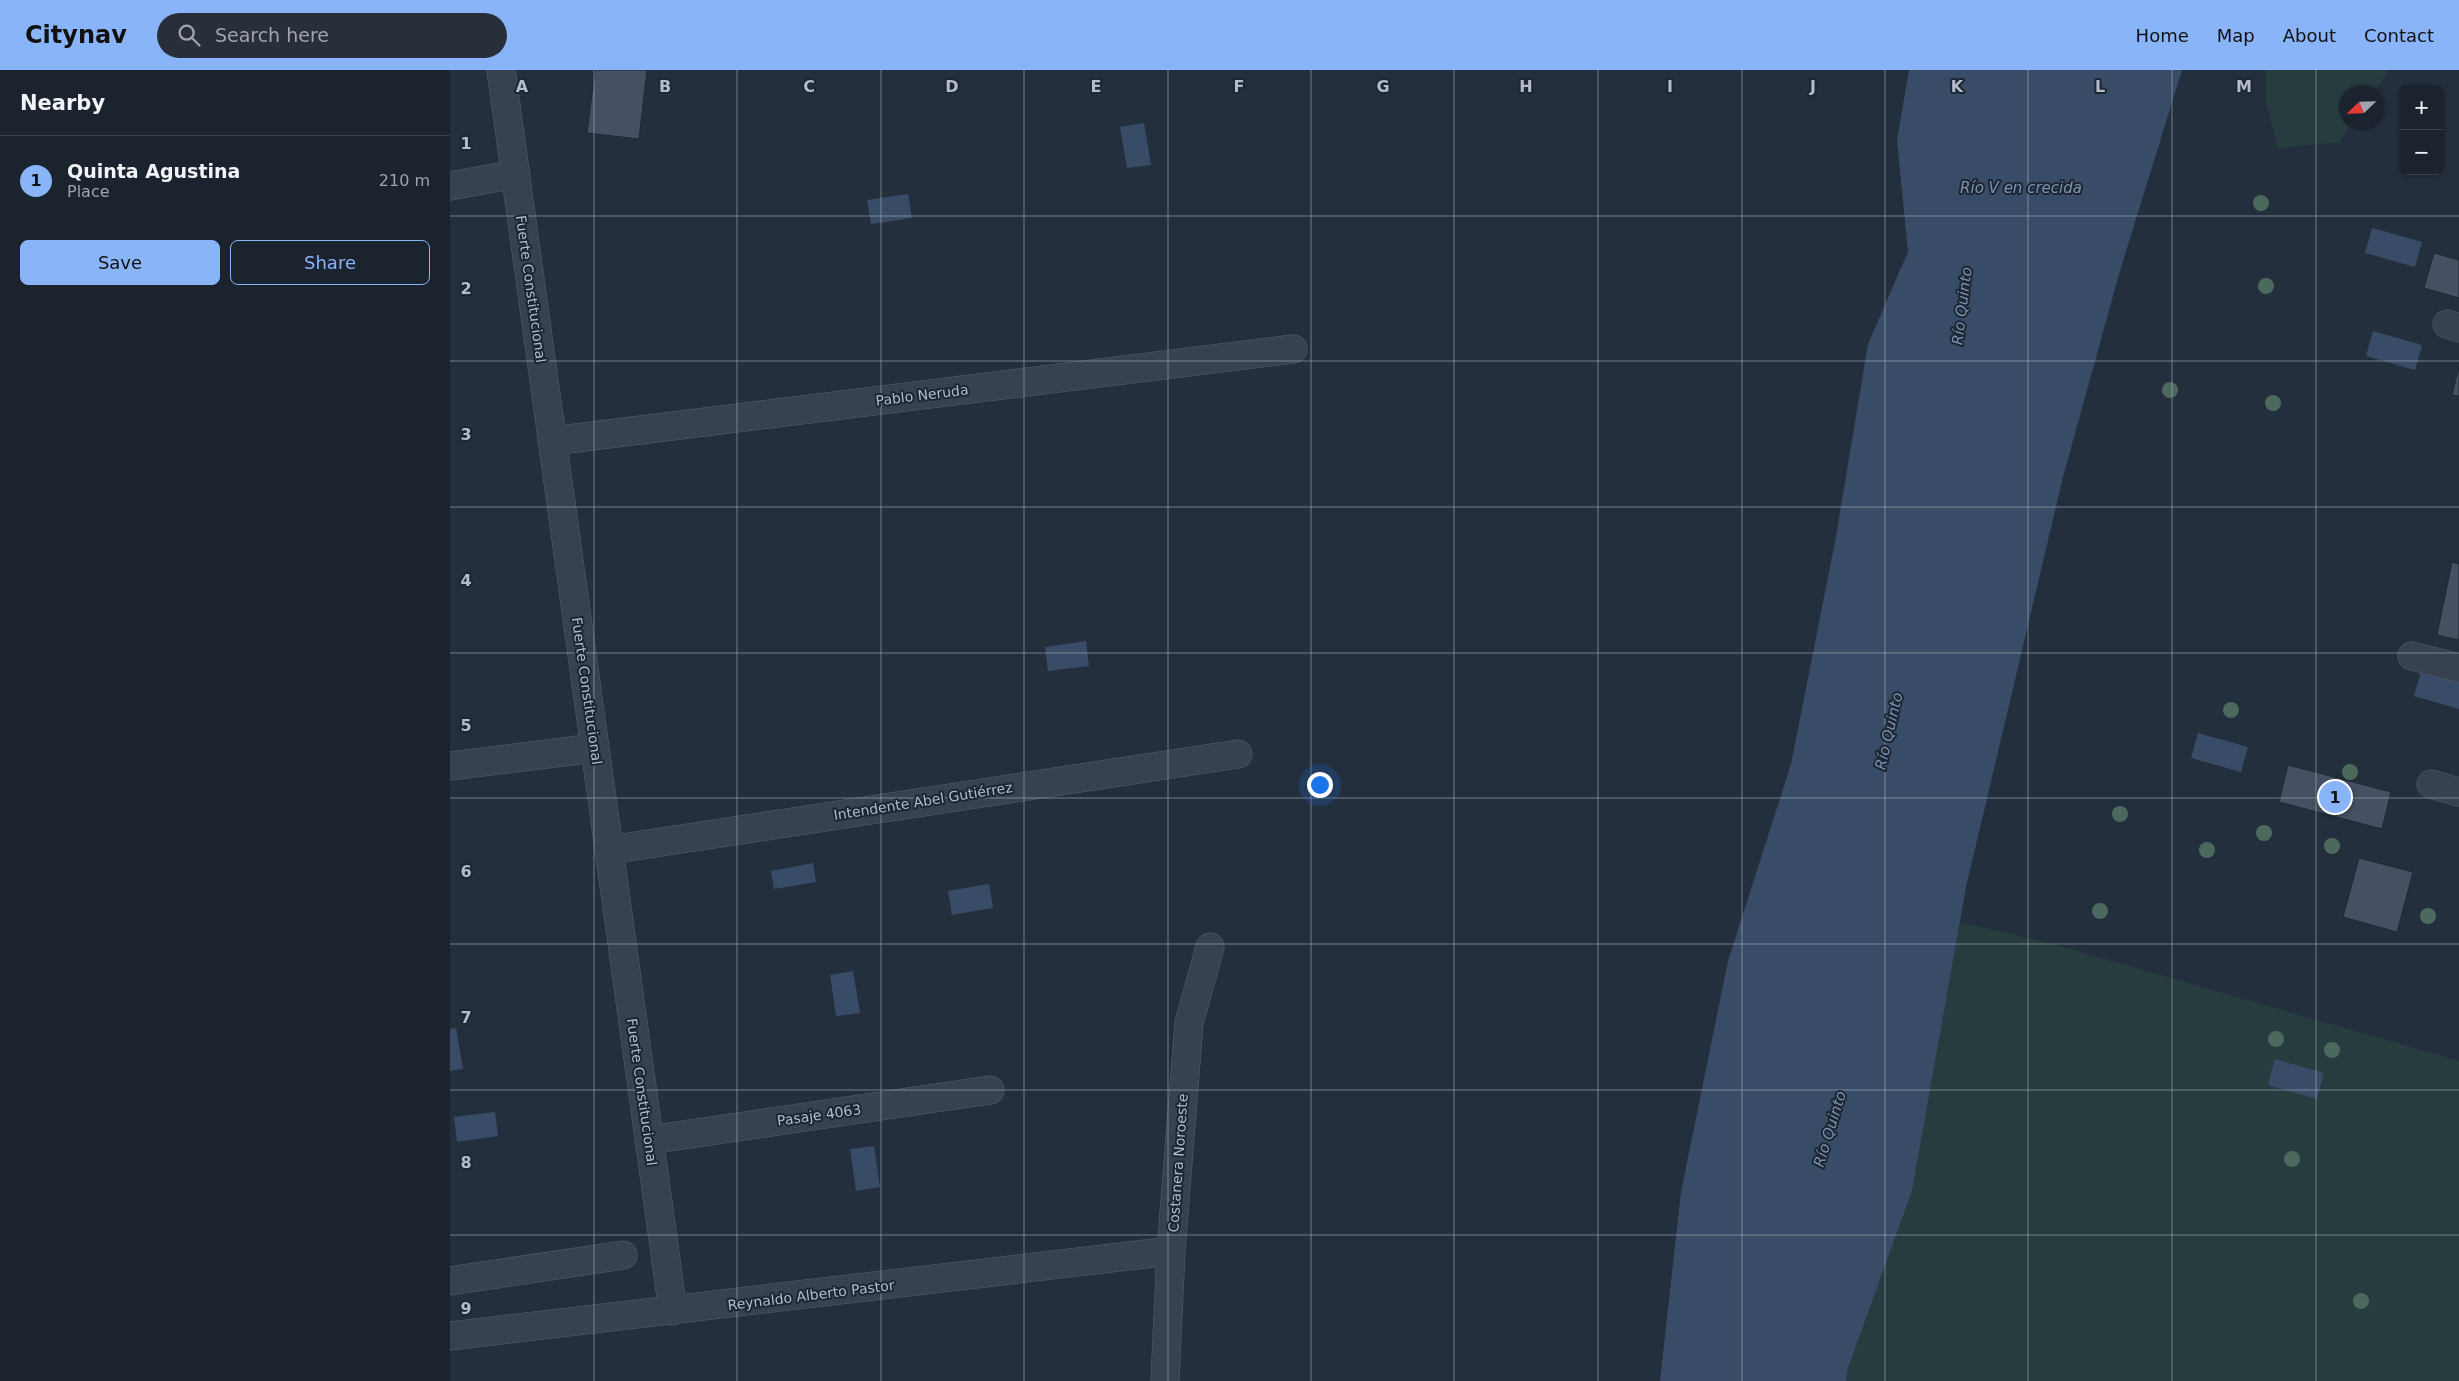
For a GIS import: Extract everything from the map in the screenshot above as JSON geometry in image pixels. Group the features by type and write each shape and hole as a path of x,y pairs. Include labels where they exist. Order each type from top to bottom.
{"street":[{"name":"Fuerte Constitucional","path":"501,70 673,1311"},
{"path":"450,186 516,174"},
{"name":"Pablo Neruda","path":"552,441 1293,349"},
{"path":"2412,656 2459,668"},
{"path":"450,766 595,748"},
{"name":"Intendente Abel Gutiérrez","path":"609,850 1238,754"},
{"path":"2430,784 2459,792"},
{"name":"Costanera Noroeste","path":"1165,1381 1171,1251 1189,1023 1210,947"},
{"name":"Pasaje 4063","path":"649,1140 990,1090"},
{"name":"Reynaldo Alberto Pastor","path":"450,1336 1171,1251"},
{"path":"450,1281 623,1255"}],"green space":[{"path":"2266,70 2389,70 2379,85 2339,85 2339,130 2348,130 2339,142 2278,148 2266,103"},
{"path":"1959,922 2049,943 2459,1061 2459,1381 1846,1381 1848,1368 1912,1191"}],"water":[{"name":"Río V en crecida","path":"1909,70 2182,70 2119,274 2063,477 1966,887 1912,1191 1848,1368 1846,1381 1660,1381 1681,1192 1728,961 1791,764 1835,542 1868,344 1908,252 1897,140"},
{"path":"1144,123 1151,165 1127,168 1120,127"},
{"path":"908,194 912,218 871,224 867,200"},
{"path":"2372,228 2422,242 2415,267 2365,253"},
{"path":"2373,331 2422,345 2415,370 2366,356"},
{"path":"1086,641 1089,666 1048,671 1045,647"},
{"path":"2421,671 2459,682 2459,709 2414,696"},
{"path":"2198,733 2248,747 2241,772 2191,758"},
{"path":"813,863 816,882 774,889 771,871"},
{"path":"989,884 993,908 952,915 948,891"},
{"path":"853,971 860,1013 836,1016 830,975"},
{"path":"456,1028 463,1069 450,1071 450,1029"},
{"path":"2275,1059 2324,1073 2317,1099 2268,1085"},
{"path":"495,1112 498,1136 457,1142 454,1117"},
{"path":"874,1146 880,1187 856,1191 850,1149"}],"building":[{"path":"595,70 647,70 639,139 587,133"},
{"path":"2434,253 2459,260 2459,298 2424,288"},
{"path":"2459,366 2459,396 2452,395"},
{"path":"2452,562 2459,564 2459,640 2437,635"},
{"path":"2288,765 2391,792 2382,829 2279,802"},
{"path":"2359,858 2413,872 2397,932 2343,917"}],"place":[{"name":"Quinta Agustina","path":"2335,797"}],"water label":[{"name":"Río Quinto","path":"1962,306"},
{"name":"Río Quinto","path":"1889,731"},
{"name":"Río Quinto","path":"1830,1129"}]}
